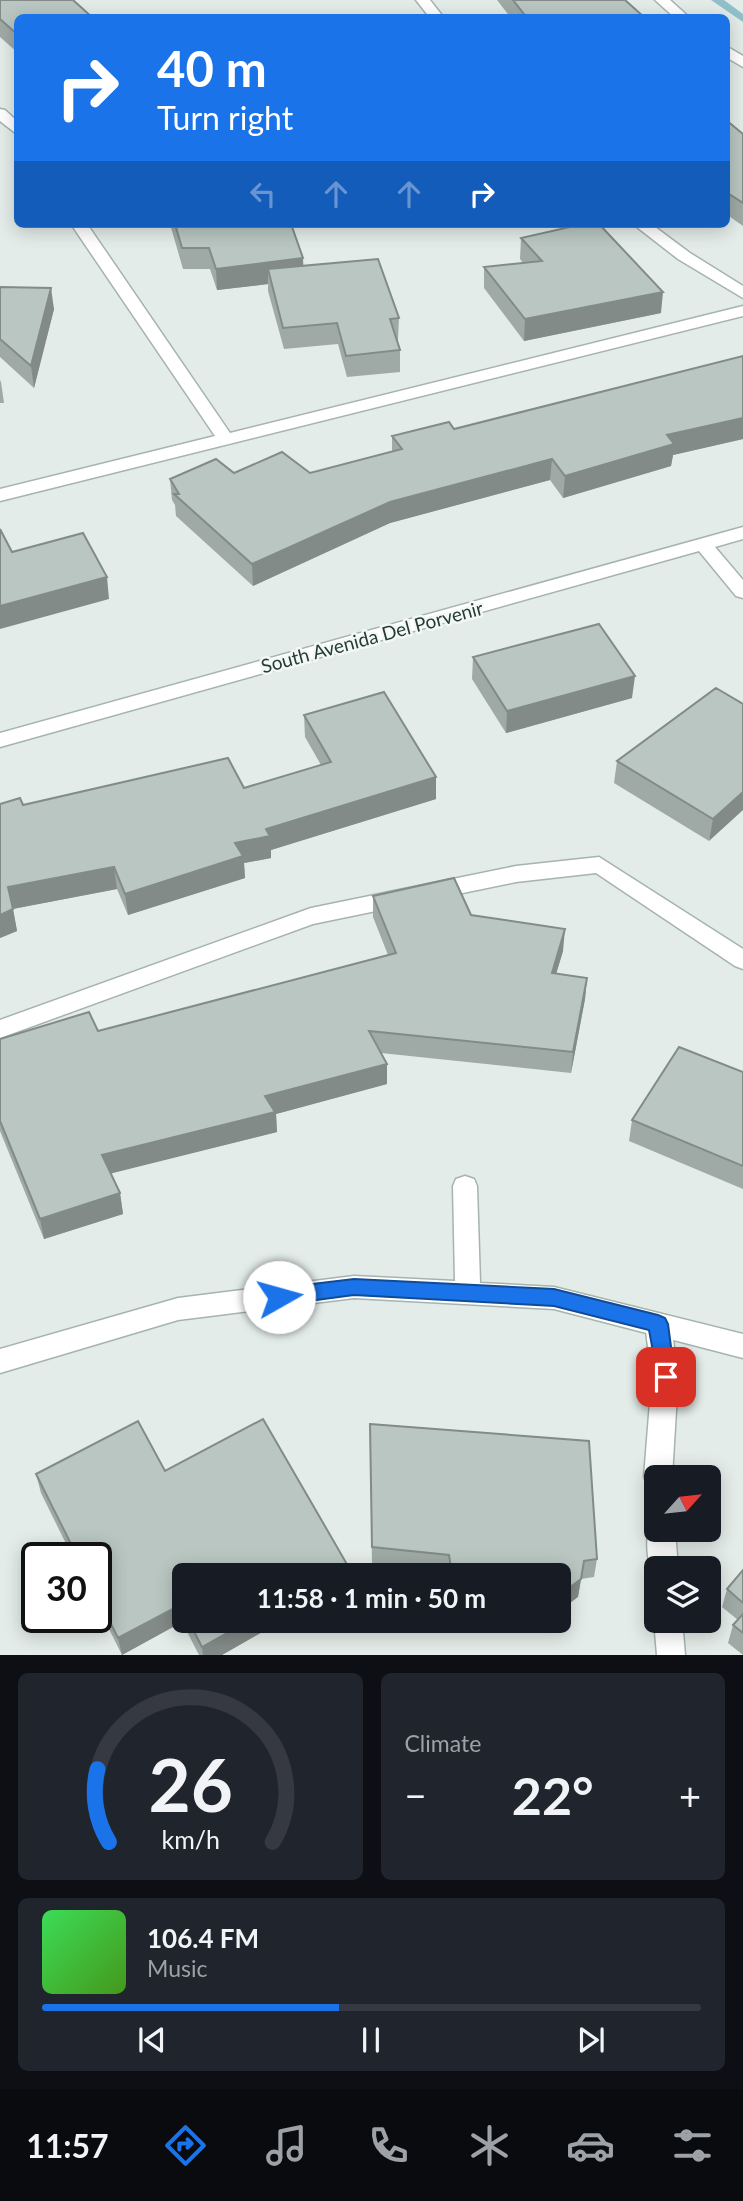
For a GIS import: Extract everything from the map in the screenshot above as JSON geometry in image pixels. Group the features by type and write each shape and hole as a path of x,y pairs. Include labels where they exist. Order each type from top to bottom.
{"street":[{"path":"423,0 435,14"},
{"path":"662,0 679,14"},
{"path":"0,113 10,128"},
{"path":"82,228 227,441"},
{"path":"646,228 684,256 743,293"},
{"path":"0,495 227,441 743,311"},
{"name":"South Avenida Del Porvenir","path":"0,740 743,533"},
{"path":"704,545 743,592"},
{"path":"0,1029 311,916 516,874 587,866 599,865 743,960"},
{"path":"465,1185 468,1292"},
{"path":"0,1361 178,1310 354,1287 554,1298 743,1346"},
{"path":"658,1324 666,1377 659,1465"},
{"path":"669,1633 671,1655"}],"building":[{"path":"0,0 73,0 89,14 14,14 14,31 0,19"},
{"path":"513,0 625,0 641,14 524,14"},
{"path":"730,123 743,134 743,203 730,195"},
{"path":"176,228 292,228 303,258 216,269 209,248 182,248"},
{"path":"565,228 603,228 663,292 525,319 484,267 542,261 521,238"},
{"path":"378,259 399,318 390,319 400,350 346,356 337,323 283,328 268,269"},
{"path":"0,287 51,288 31,366 0,339"},
{"path":"743,356 743,418 667,435 674,444 565,476 552,459 390,502 252,564 174,494 179,494 170,479 216,459 234,473 282,452 310,473 402,449 392,436 449,422 454,429"},
{"path":"0,529 12,552 83,533 107,577 0,606"},
{"path":"599,624 635,676 507,711 473,657"},
{"path":"716,688 743,704 743,792 713,819 617,761"},
{"path":"384,692 436,777 266,829 270,836 235,843 243,856 125,894 114,867 8,887 13,909 0,915 0,804 20,798 23,805 228,758 244,788 331,762 304,715"},
{"path":"454,878 471,915 565,929 552,973 587,978 573,1052 369,1031 387,1064 265,1096 275,1112 102,1155 120,1193 40,1219 0,1121 0,1039 89,1012 98,1031 396,953 373,896"},
{"path":"679,1047 743,1072 743,1166 632,1120"},
{"path":"263,1419 346,1563 172,1563 172,1609 118,1638 112,1626 112,1542 70,1542 36,1474 138,1421 165,1471"},
{"path":"370,1424 589,1441 597,1559 584,1561 581,1579 571,1586 571,1563 450,1563 449,1555 372,1547"},
{"path":"743,1570 743,1603 727,1589"},
{"path":"743,1614 743,1633 733,1625"},
{"path":"195,1633 227,1633 202,1647"}],"waterway":[{"path":"717,0 743,19"}],"route":[{"path":"279,1297 354,1287 554,1298 658,1324 666,1377"}]}
